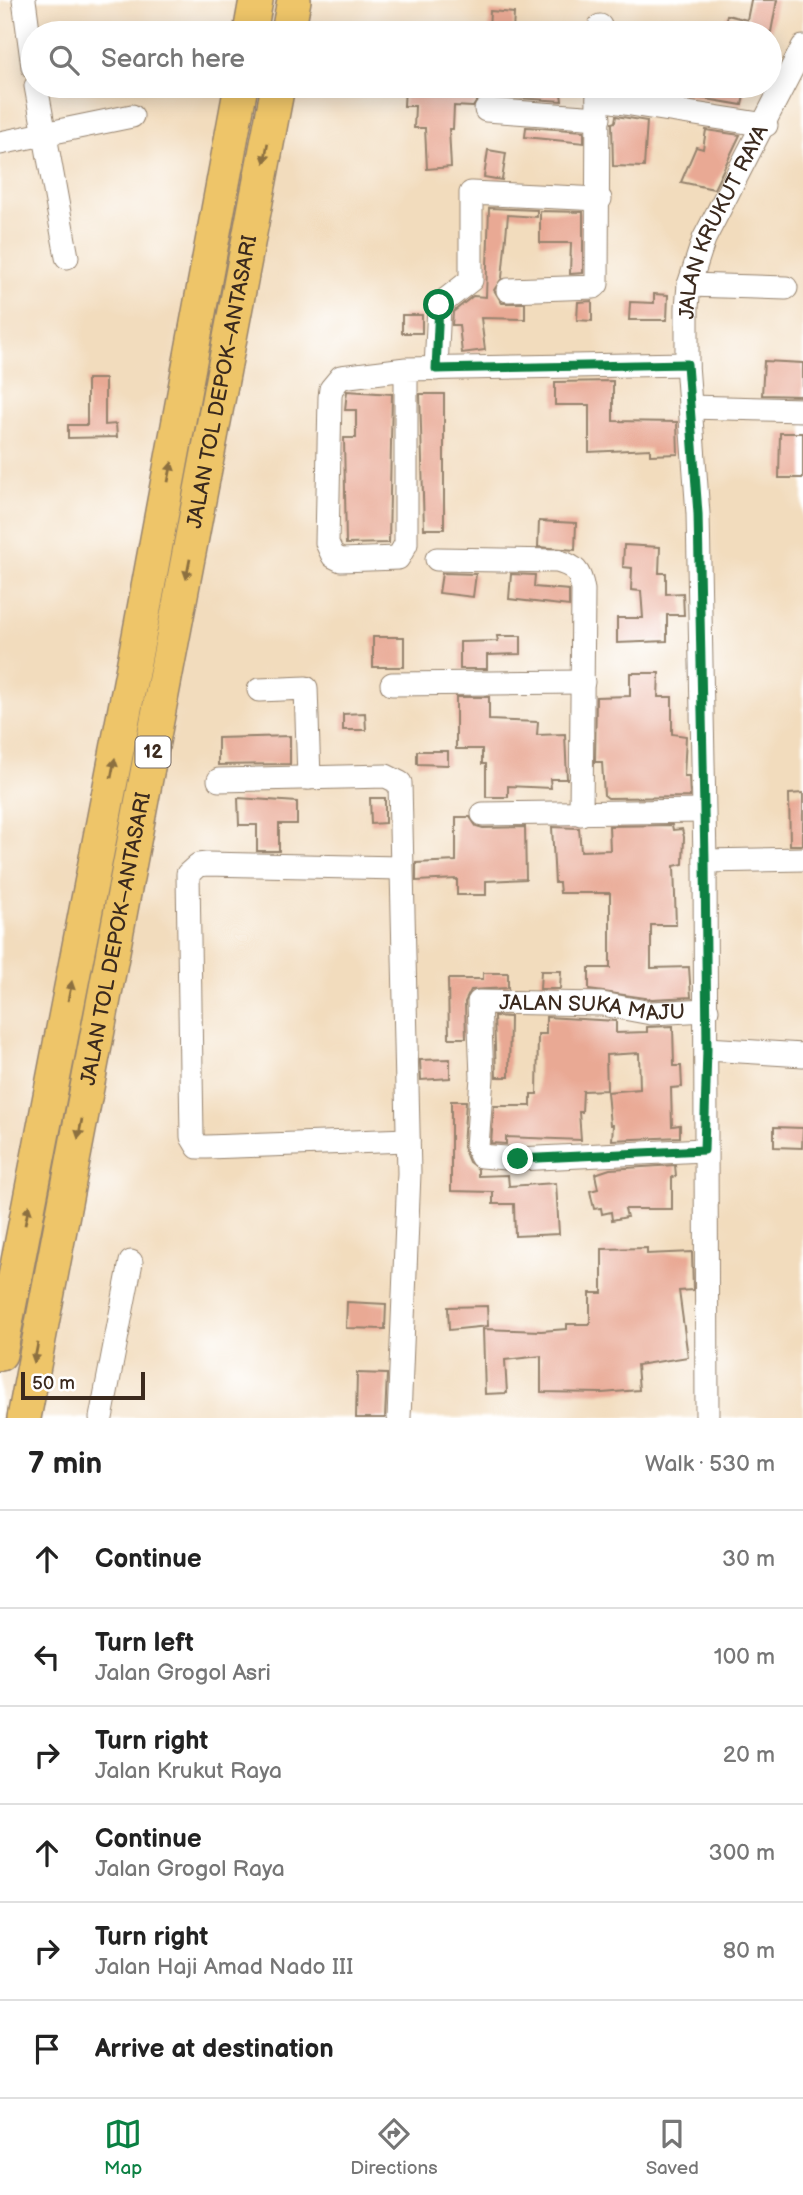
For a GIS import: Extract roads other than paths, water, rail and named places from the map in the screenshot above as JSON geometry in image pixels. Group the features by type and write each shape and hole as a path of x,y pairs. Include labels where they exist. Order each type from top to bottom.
{"highway":[{"path":"252,21 256,0"},
{"path":"290,21 294,0"},
{"name":"JALAN TOL DEPOK–ANTASARI","path":"0,1354 139,636 239,98"},
{"name":"JALAN TOL DEPOK–ANTASARI","path":"24,1418 276,98"}],"street":[{"path":"24,0 27,21"},
{"name":"JALAN KRUKUT RAYA","path":"782,91 803,47"},
{"path":"38,98 67,257"},
{"name":"JALAN KRUKUT RAYA","path":"708,1418 704,1150 712,861 702,810 698,514 687,364 704,239 779,98"},
{"path":"486,110 598,101 766,125"},
{"path":"508,290 594,288 598,279 600,200 598,101"},
{"path":"0,143 132,116"},
{"path":"436,369 439,305 471,280 471,193 600,200"},
{"path":"699,285 786,288"},
{"path":"406,369 405,544 398,558 341,560 329,551 330,397 335,383 349,374 406,369 687,364"},
{"path":"690,407 803,410"},
{"path":"437,559 557,561 571,565 580,573 583,590 581,814"},
{"path":"392,684 583,682"},
{"path":"259,690 306,688 309,778"},
{"path":"219,780 386,776 397,779 401,788 400,868 408,1140 399,1418"},
{"path":"483,814 702,810"},
{"path":"712,861 803,859"},
{"path":"400,868 207,864 192,869 186,882 192,1137 198,1147 408,1140"},
{"name":"JALAN SUKA MAJU","path":"704,1150 518,1159 481,1156 477,1147 482,1077 478,1002 602,1004 651,1013 707,1010"},
{"path":"707,1049 803,1055"},
{"path":"101,1418 131,1262"}]}
